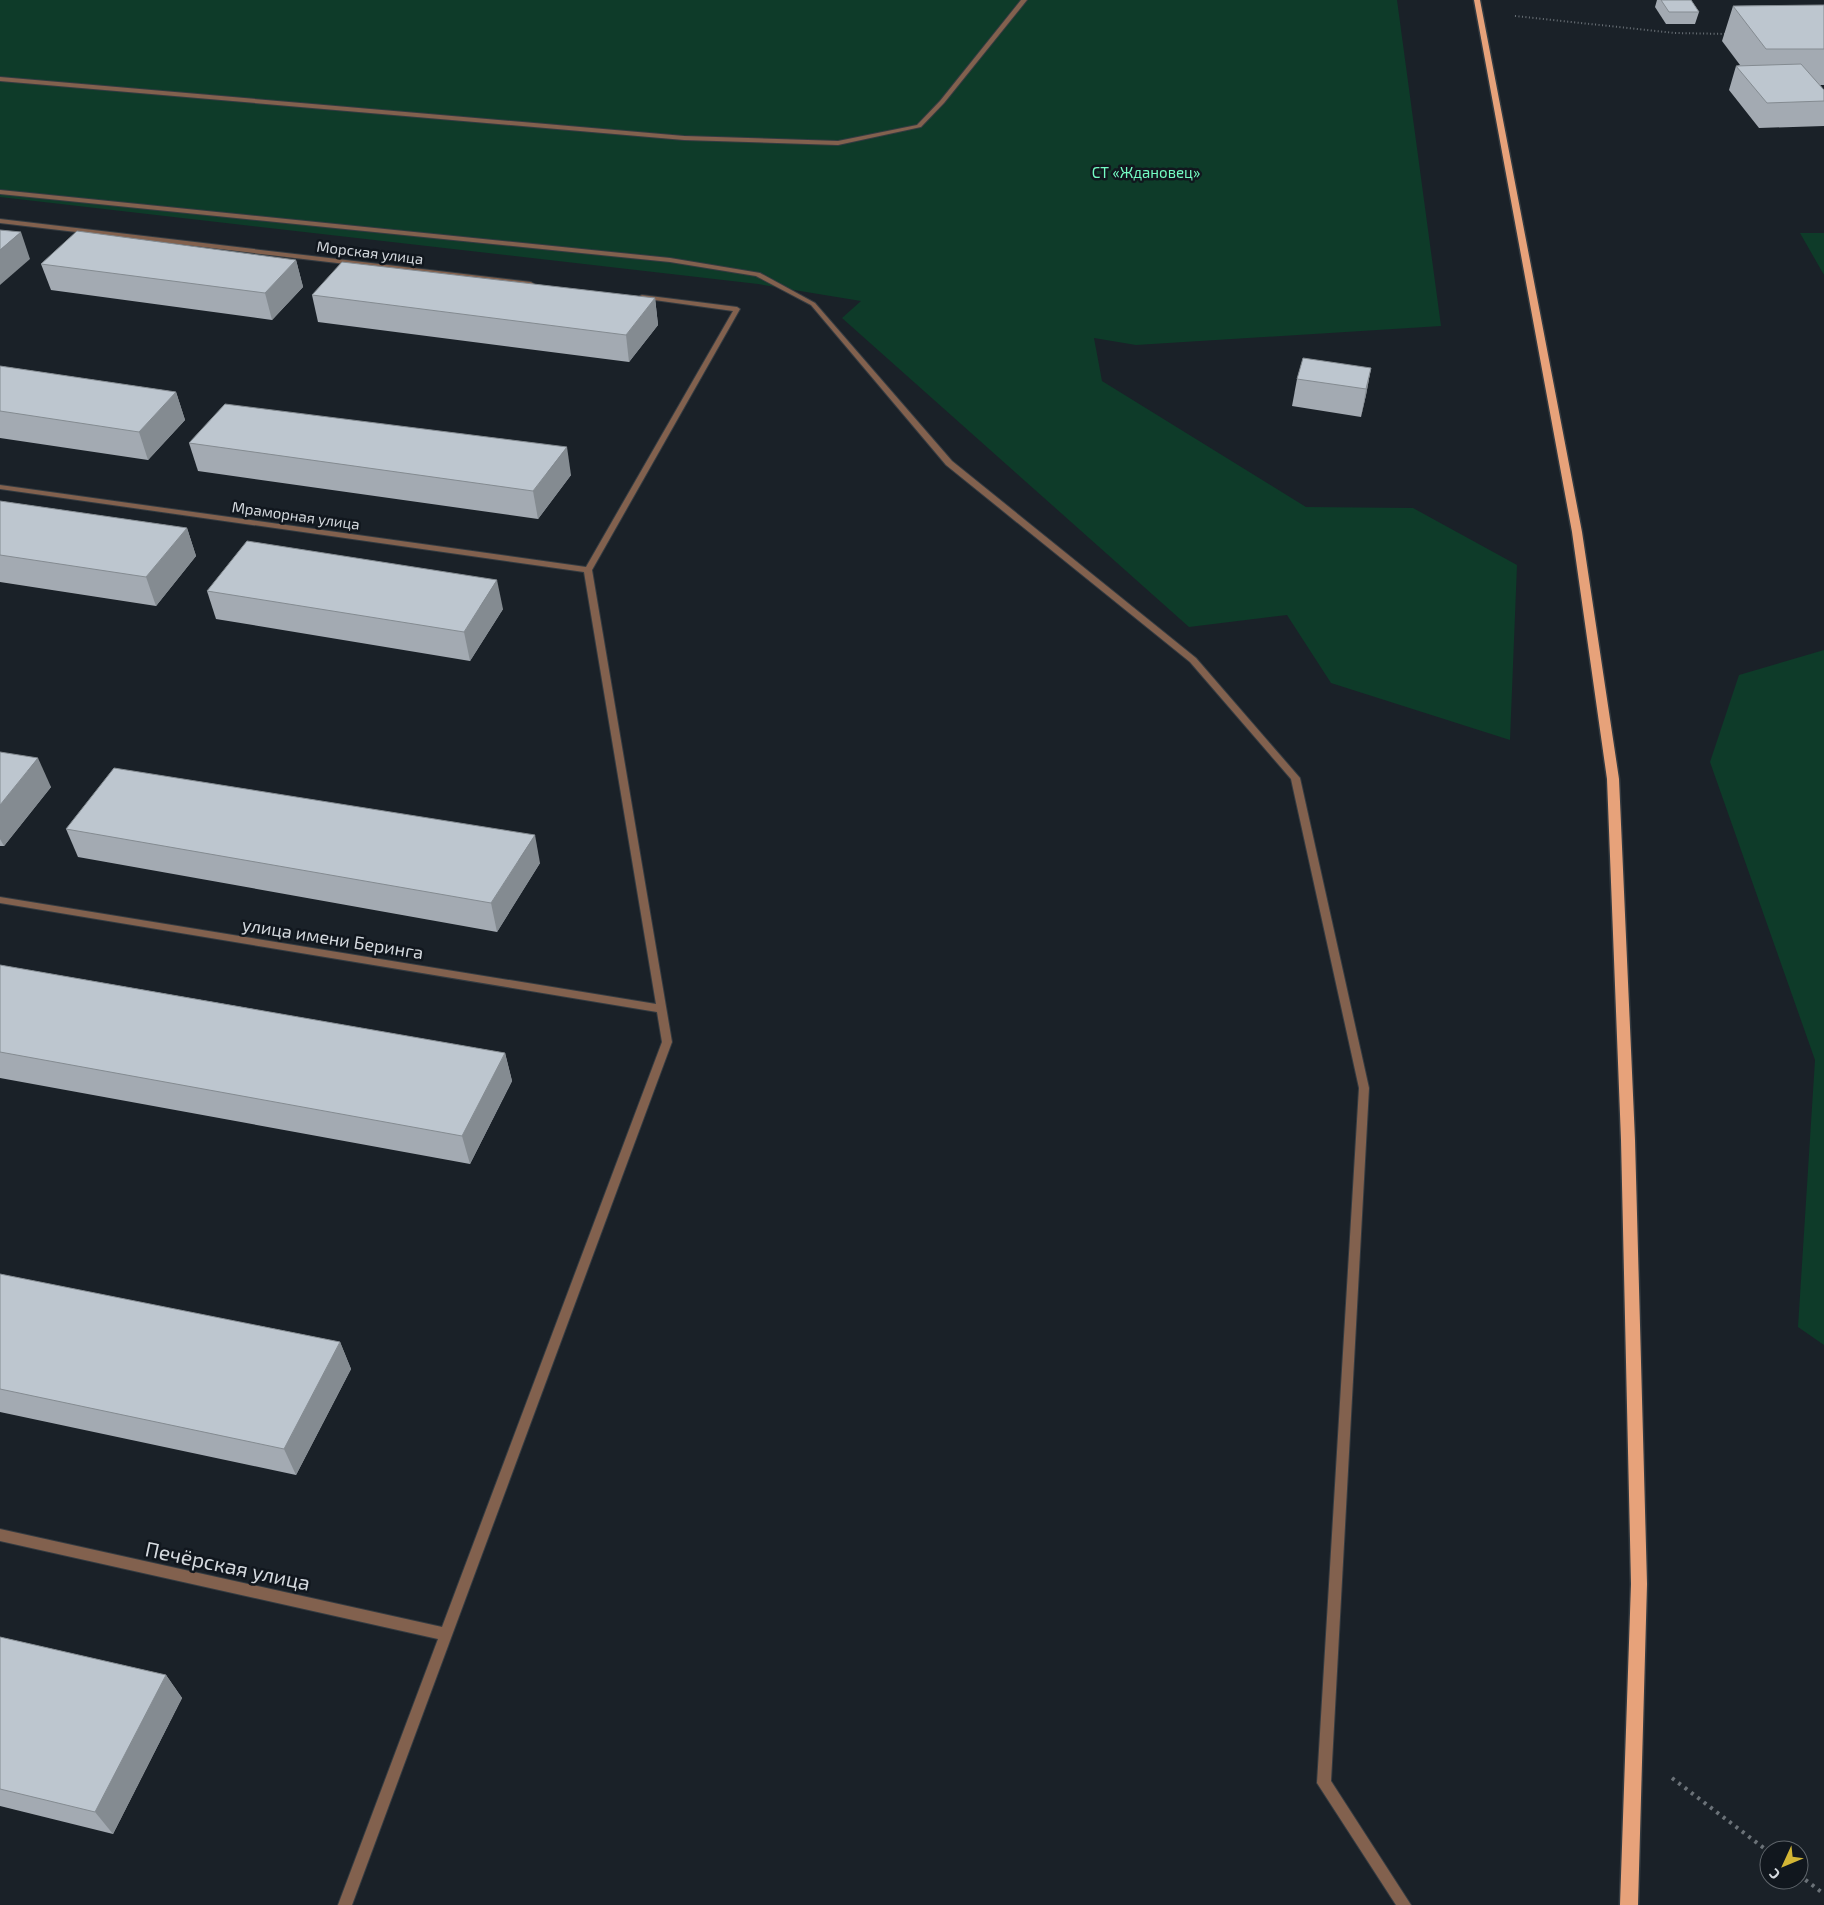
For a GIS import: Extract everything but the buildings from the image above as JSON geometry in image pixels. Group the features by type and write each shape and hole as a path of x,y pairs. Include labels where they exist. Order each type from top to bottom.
{"main road":[{"path":"1478,6 1577,532 1613,779 1628,1140 1639,1584 1629,1905"}],"street":[{"path":"0,79 684,138 838,143 919,126 942,102 1024,0"},
{"path":"0,192 660,259 758,274 813,304 949,463 1193,660 1295,778 1364,1088 1324,1783 1404,1905"},
{"name":"Морская улица","path":"0,221 540,285"},
{"path":"345,1905 667,1042 588,570 737,309 629,296"},
{"name":"Мраморная улица","path":"0,486 588,570"},
{"name":"улица имени Беринга","path":"0,900 661,1009"},
{"name":"Печёрская улица","path":"0,1535 446,1634"}],"path":[{"path":"1478,6 1675,33 1734,34"},
{"path":"1634,1749 1759,1844"},
{"path":"1809,1883 1824,1894"}],"green space":[{"name":"СТ «Ждановец»","path":"0,0 1397,0 1441,326 1136,345 1094,338 1102,381 1306,507 1413,508 1517,565 1510,740 1331,683 1287,615 1189,627 842,318 861,301 758,284 0,197"},
{"path":"1800,233 1824,233 1824,275"},
{"path":"1824,650 1824,1345 1798,1327 1815,1060 1710,762 1739,675"}]}
